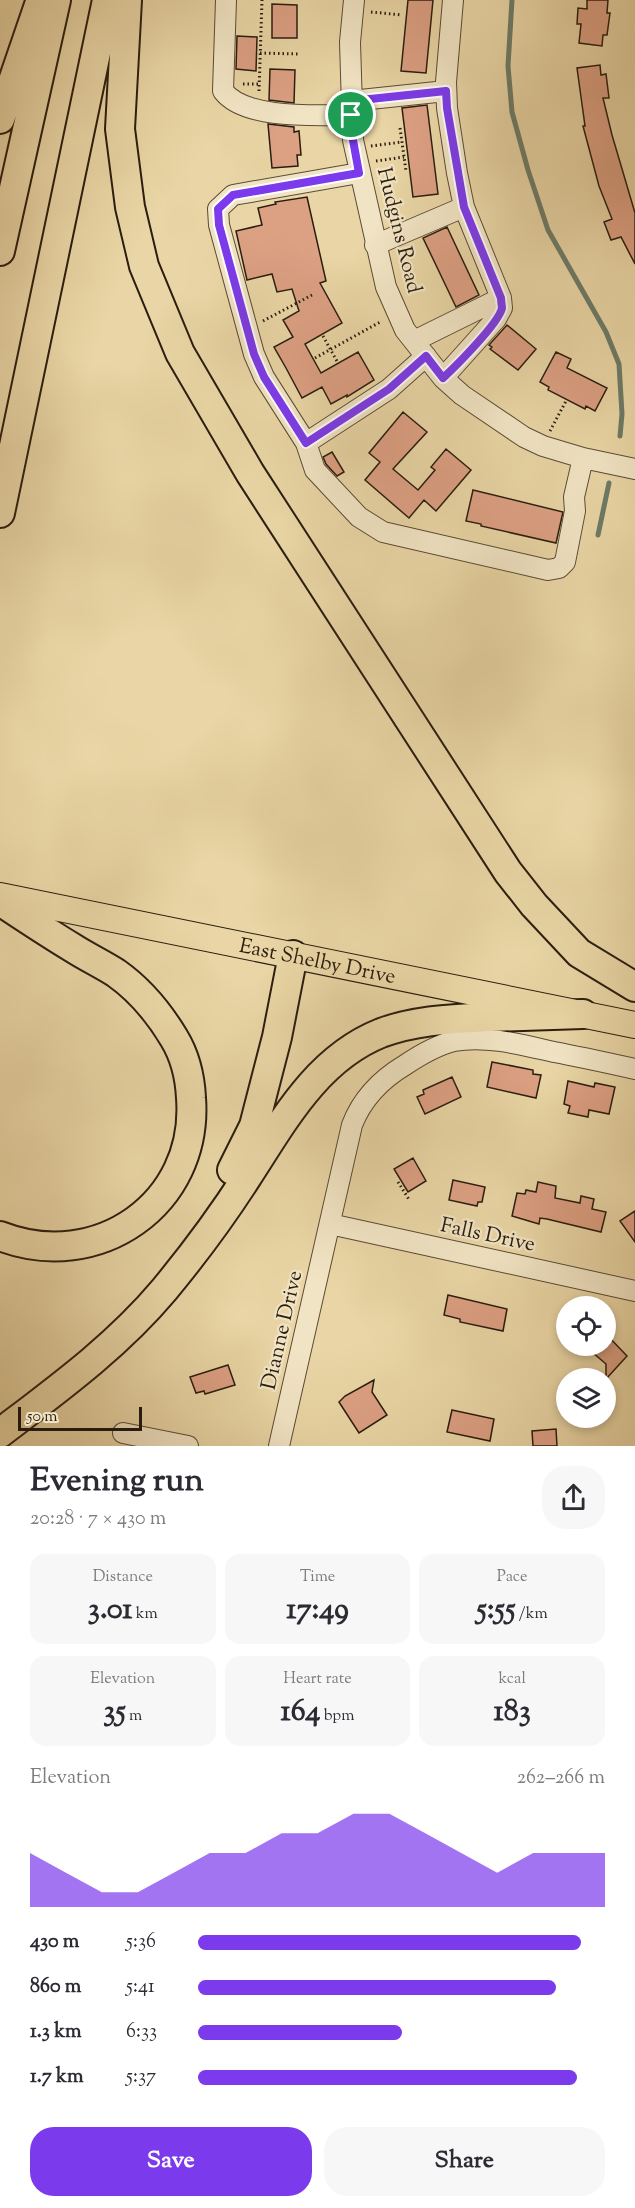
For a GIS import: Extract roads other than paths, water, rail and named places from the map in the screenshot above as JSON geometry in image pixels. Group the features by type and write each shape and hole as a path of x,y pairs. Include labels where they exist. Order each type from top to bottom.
{"highway":[{"path":"0,119 40,0"},
{"path":"0,251 56,0"},
{"path":"0,513 107,0"},
{"path":"128,0 120,129 130,207 144,266 180,353 250,474 508,872 534,905 579,953 635,987"},
{"path":"0,901 116,973 143,996 165,1024 182,1054 190,1079 192,1108 187,1146 176,1173 161,1197 140,1218 106,1237 88,1243 52,1248 30,1245 0,1236"},
{"path":"183,1266 254,1126 277,1037 293,955"},
{"path":"0,1433 100,1355 144,1313 183,1266 312,1082 346,1052 380,1034 414,1022 583,1014"}],"main road":[{"name":"East Shelby Drive","path":"0,896 635,1024"}],"street":[{"path":"226,0 223,91 229,100 259,110 294,114 351,108 446,91"},
{"path":"443,378 496,319 502,308 501,298 464,207 447,108 446,91 453,0"},
{"name":"Hudgins Road","path":"354,5 350,42 351,108 357,161 375,245 386,287 397,314 443,378 500,421 543,446 583,458 635,469"},
{"path":"357,161 233,195 218,209 219,225 254,354 264,377 306,443 315,470 359,517 383,532 548,570 559,568 565,562 575,511 574,497 583,458"},
{"path":"375,245 464,207"},
{"path":"306,443 389,389 420,348 501,298"},
{"name":"Dianne Drive","path":"279,1446 352,1125 359,1107 372,1090 395,1070 438,1046 455,1041 495,1041 635,1069"},
{"name":"Falls Drive","path":"330,1224 635,1291"},
{"path":"123,1433 188,1446"}],"waterway":[{"path":"512,0 508,66 512,112 548,230 606,332 619,364 622,414 620,436"},
{"path":"598,535 609,483"}]}
